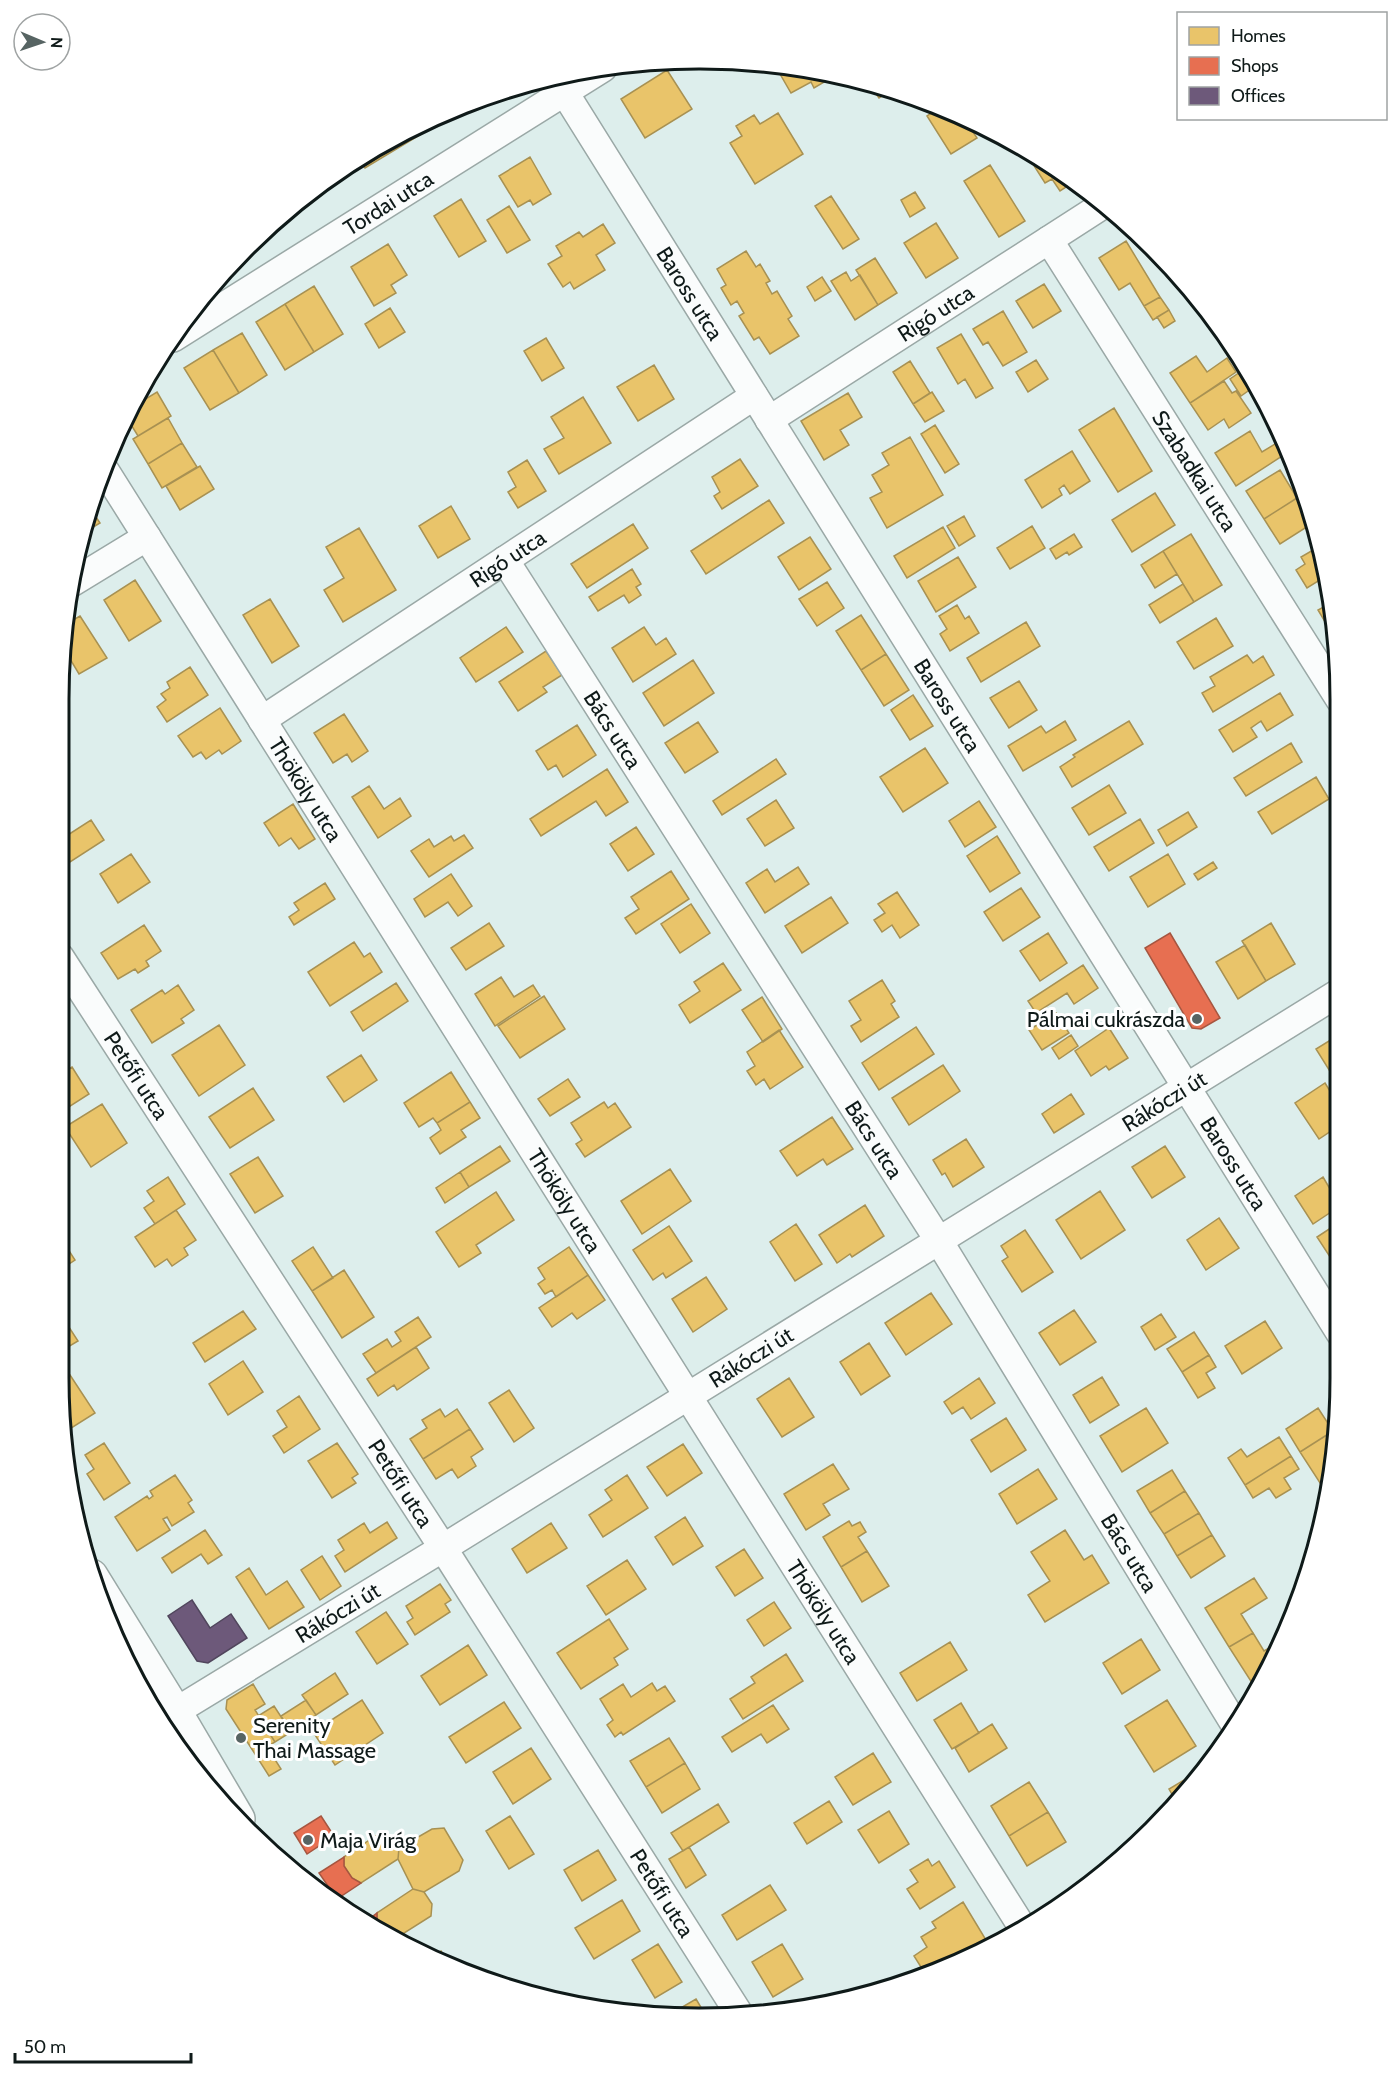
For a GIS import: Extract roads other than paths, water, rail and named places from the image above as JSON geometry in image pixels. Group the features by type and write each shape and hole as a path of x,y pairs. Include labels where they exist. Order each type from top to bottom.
{"main road":[{"path":"129,1645 168,1716 193,1752"}],"street":[{"name":"Tordai utca","path":"192,325 559,85"},
{"name":"Baross utca","path":"560,85 1330,1316"},
{"name":"Rigó utca","path":"769,420 1096,210"},
{"name":"Szabadkai utca","path":"1049,240 1330,682"},
{"name":"Rigó utca","path":"262,720 754,396"},
{"name":"Thököly utca","path":"109,478 1019,1922"},
{"path":"81,577 147,537"},
{"name":"Bács utca","path":"505,560 939,1240 1230,1718"},
{"name":"Petőfi utca","path":"69,971 443,1548 735,2007"},
{"name":"Rákóczi út","path":"168,1716 1330,999"}],"place":[{"name":"Pálmai cukrászda","path":"1197,1019"},
{"name":"Serenity Thai Massage","path":"241,1738"},
{"name":"Maja Virág","path":"308,1840"}]}
